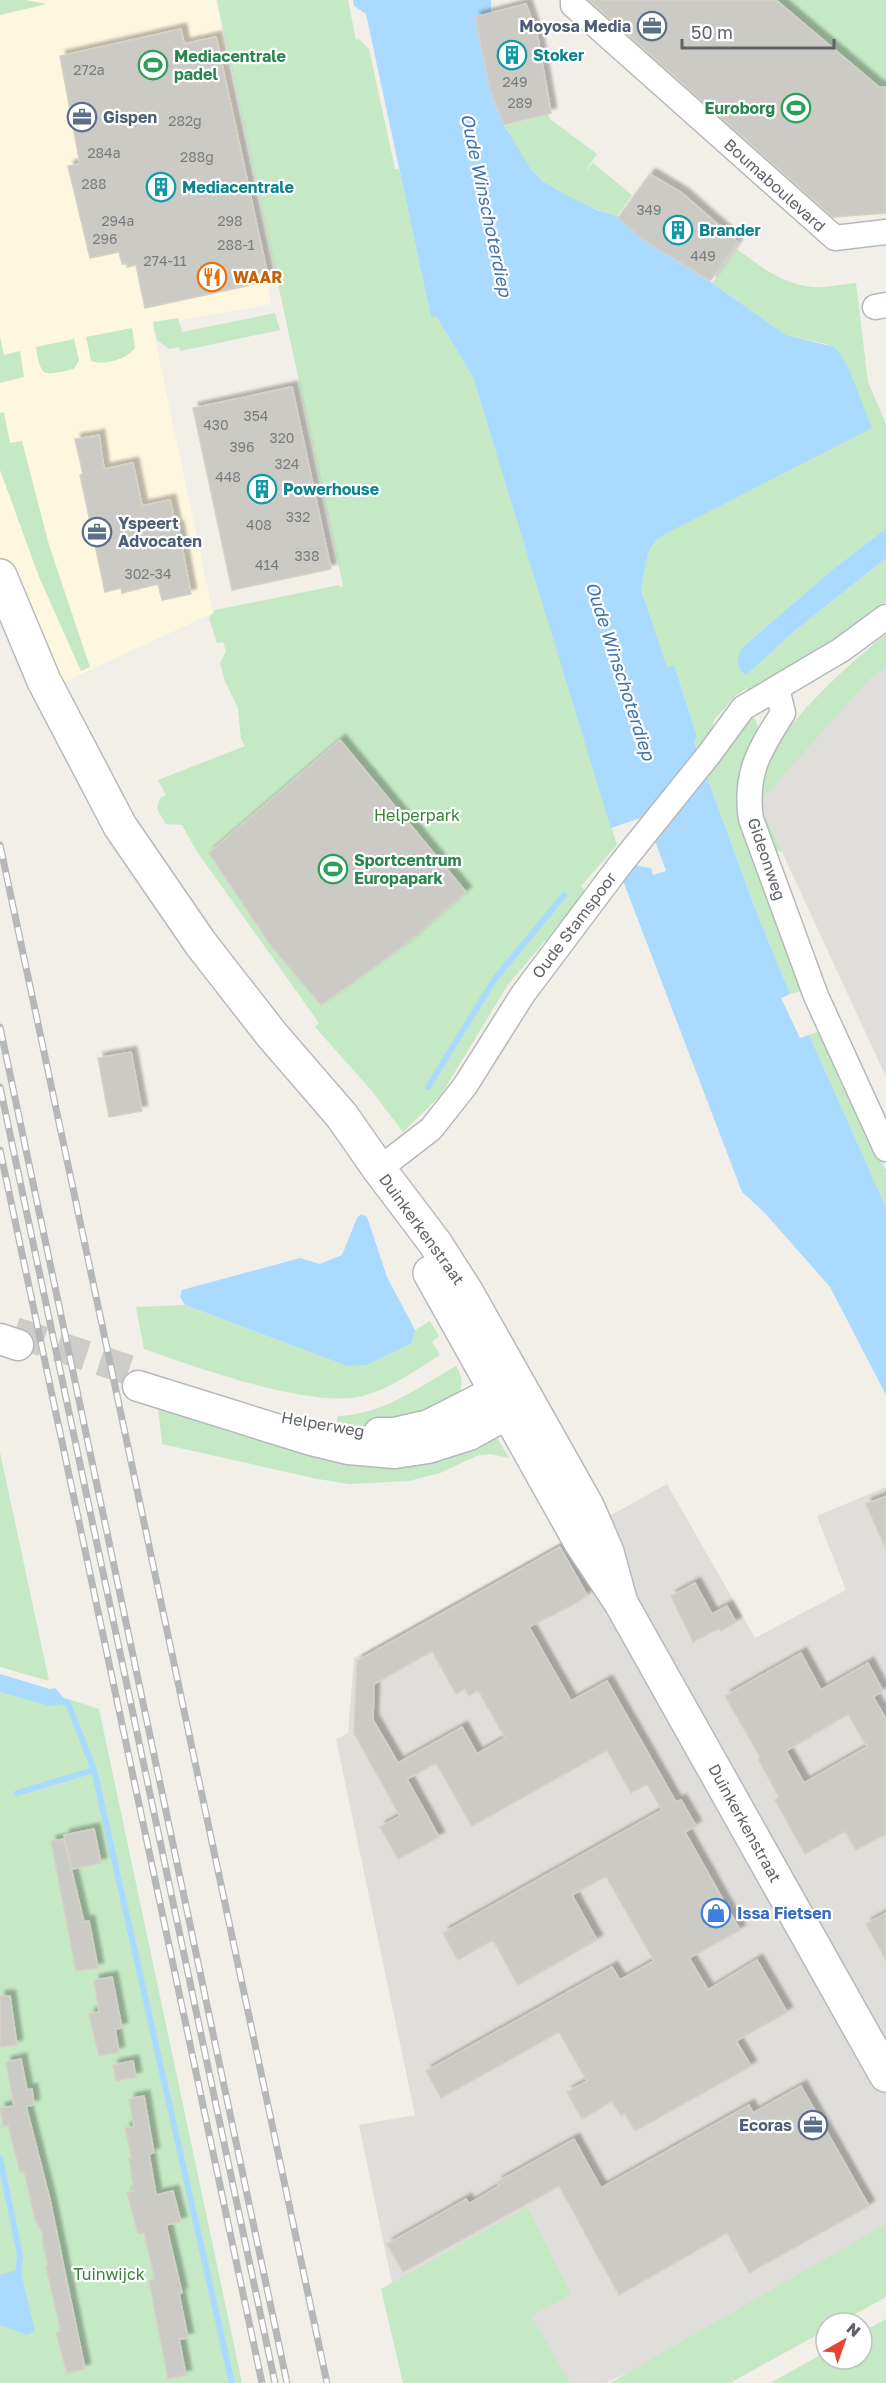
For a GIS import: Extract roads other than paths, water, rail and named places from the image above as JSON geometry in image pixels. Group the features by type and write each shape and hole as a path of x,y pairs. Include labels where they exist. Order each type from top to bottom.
{"main road":[{"path":"0,576 59,712 120,826 201,944 272,1035 342,1116 379,1169"},
{"name":"Duinkerkenstraat","path":"379,1169 435,1243 493,1336 509,1398 583,1546 621,1603 886,2075"}],"street":[{"name":"Boumaboulevard","path":"573,0 573,5 835,238 886,232"},
{"path":"777,687 841,650 886,617"},
{"name":"Oude Stamspoor","path":"379,1169 431,1129 465,1086 523,994 620,865 743,708 777,687"},
{"name":"Gideonweg","path":"777,687 783,713 754,761 749,790 751,819 816,996 886,1149"},
{"name":"Helperweg","path":"138,1380 216,1401 356,1433 394,1433 429,1425 509,1398"}],"water":[{"name":"Oude Winschoterdiep","path":"353,0 491,0 490,89 504,125 530,168 543,181 562,193 597,210 617,216 647,242 712,283 786,335 834,347 840,353 850,372 872,428 655,541 648,553 641,590 667,667 674,666 697,737 694,741 753,903 790,994 781,998 800,1038 809,1035 886,1207 886,1395 830,1287 764,1212 742,1192 622,878 633,865 651,868 653,875 666,871 646,816 611,828 473,377 436,316 431,317 366,14 354,6"},
{"path":"886,529 886,558 792,633 746,675 742,672 738,661 744,646 833,569"},
{"path":"361,1214 367,1217 387,1277 415,1330 412,1343 366,1365 347,1366 185,1305 180,1297 182,1290 300,1258 320,1264 342,1255 357,1218"},
{"path":"0,1674 50,1689 55,1688 68,1703 50,1706 0,1692"},
{"path":"20,2269 35,2331 27,2335 0,2325 0,2275"}],"waterway":[{"path":"428,1087 494,980 564,895"},
{"path":"61,1701 68,1703 94,1770 232,2383"},
{"path":"17,1793 94,1770"},
{"path":"0,2158 20,2255 18,2275"}],"tunnel":[{"path":"15,1332 138,1373"}],"railway":[{"path":"0,845 327,2383"},
{"path":"0,1027 287,2383"},
{"path":"0,1087 275,2383"},
{"path":"0,1150 262,2383"}],"place":[{"name":"Moyosa Media","path":"652,26"},
{"name":"Stoker","path":"512,55"},
{"name":"Mediacentrale padel","path":"153,65"},
{"name":"Euroborg","path":"796,108"},
{"name":"Gispen","path":"82,117"},
{"name":"Mediacentrale","path":"161,187"},
{"name":"Brander","path":"678,230"},
{"name":"WAAR","path":"212,277"},
{"name":"Powerhouse","path":"262,489"},
{"name":"Yspeert Advocaten","path":"97,532"},
{"name":"Sportcentrum Europapark","path":"333,869"},
{"name":"Issa Fietsen","path":"716,1913"},
{"name":"Ecoras","path":"813,2125"}],"park label":[{"name":"Helperpark","path":"417,815"},
{"name":"Tuinwijck","path":"109,2274"}]}
